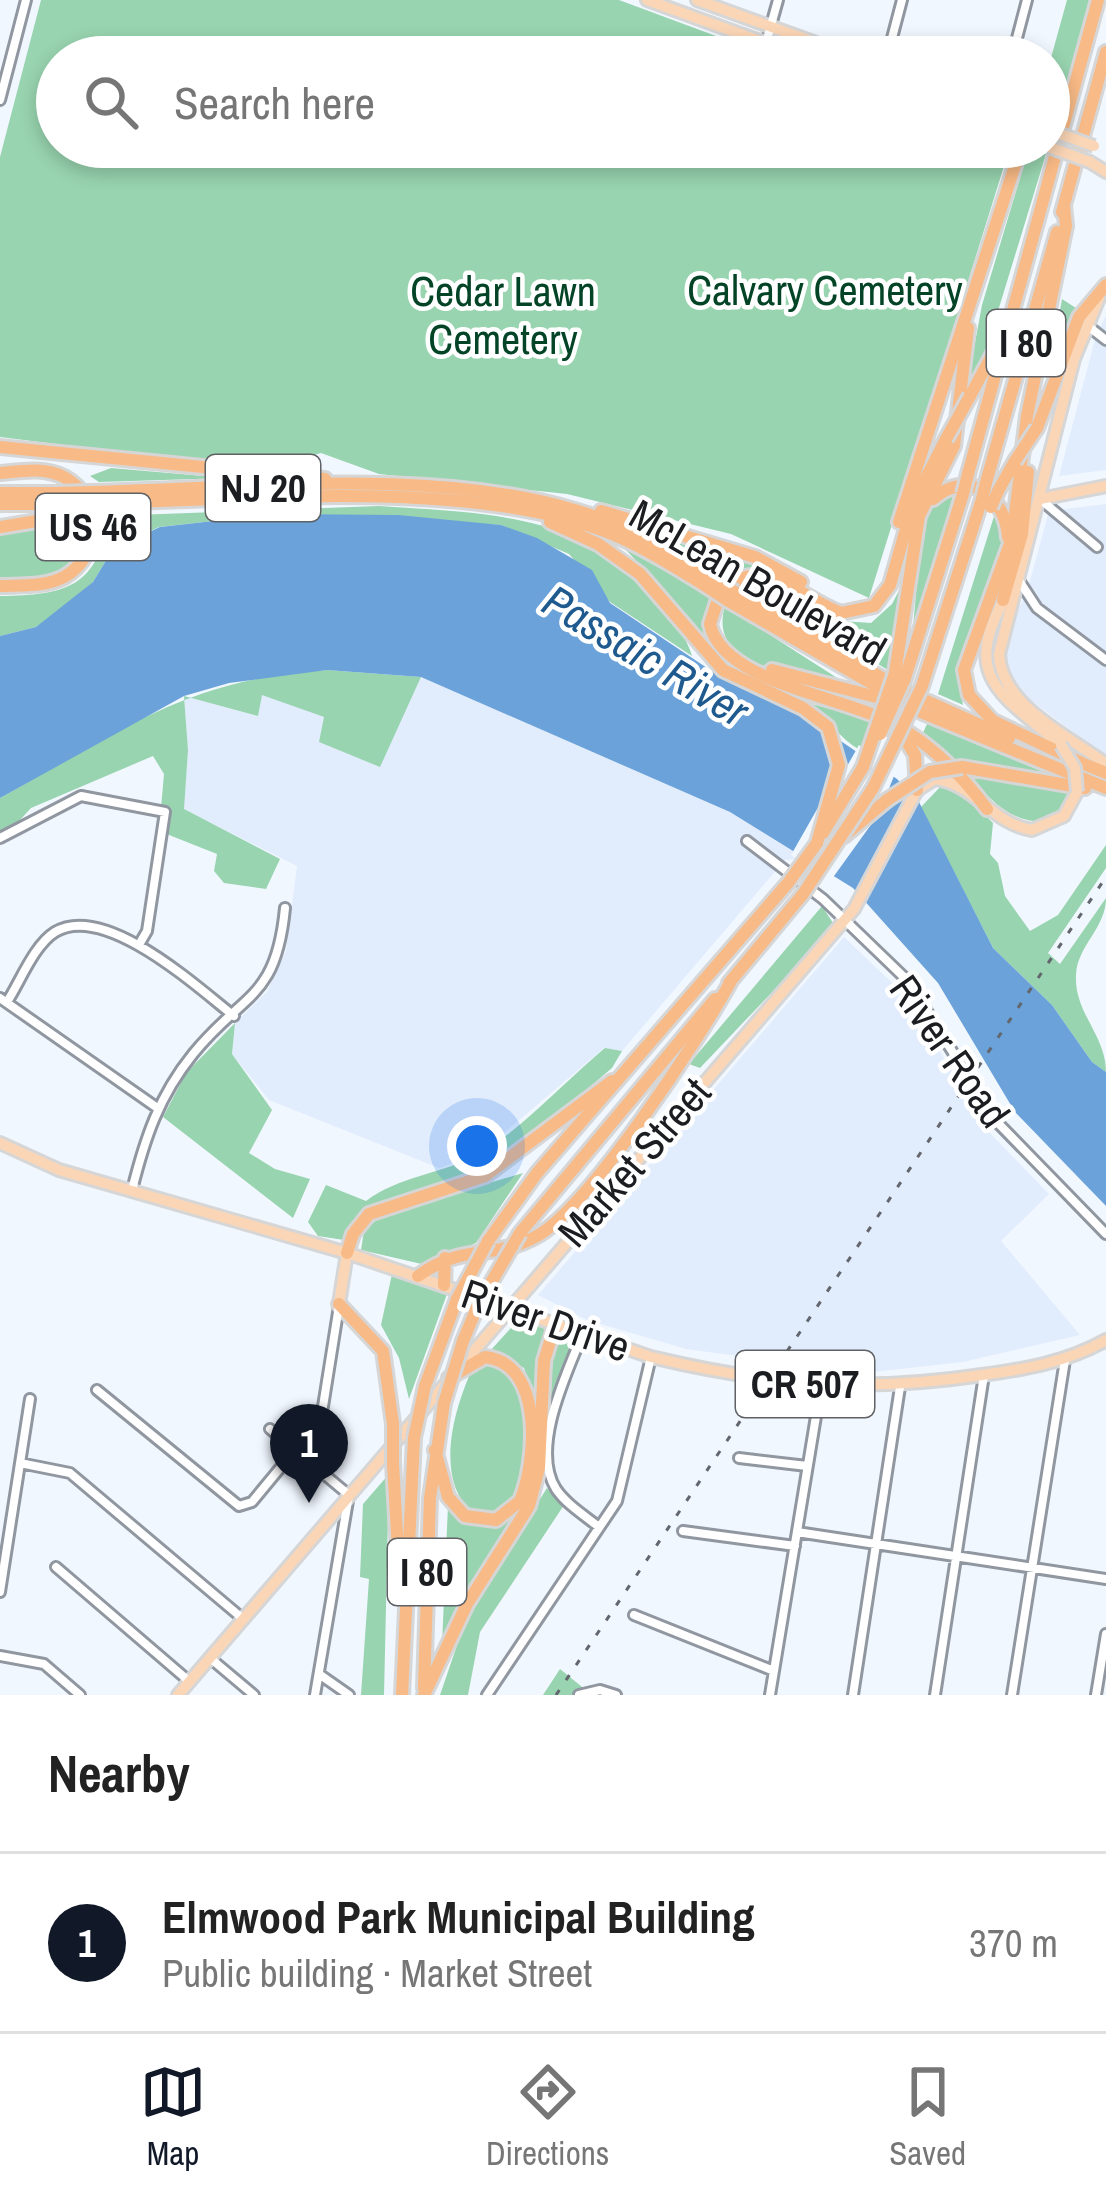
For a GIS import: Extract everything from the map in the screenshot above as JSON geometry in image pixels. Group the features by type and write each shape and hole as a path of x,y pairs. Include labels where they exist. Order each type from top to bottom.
{"highway":[{"name":"I 80","path":"1070,101 1098,0"},
{"name":"I 80","path":"424,1695 435,1450 463,1341 520,1233 671,1060 844,837 922,686 986,503 987,479 1106,52"},
{"path":"885,594 905,499 1015,168"},
{"name":"I 80","path":"402,1695 414,1438 425,1385 457,1299 488,1241 537,1173 788,883 863,767 963,494 1052,168"},
{"path":"1064,206 1066,226 1006,556 965,657 969,695 1006,729 1082,763"},
{"path":"986,503 1037,428 1079,317 1106,285"},
{"path":"900,676 918,523 954,446 960,369 976,286"},
{"path":"514,497 578,505 755,556 791,575 836,611 855,613 874,606 885,594 914,501 1008,326"},
{"path":"1006,608 1024,520 1031,405"},
{"path":"0,447 434,489"},
{"name":"US 46","path":"0,473 41,470 66,478 86,497 93,523 86,555 68,575 50,583 0,586"},
{"path":"918,523 939,493 954,486 980,488 1006,518 1006,556"},
{"name":"McLean Boulevard","path":"97,502 434,489 514,497 616,525 923,713 1106,791"},
{"name":"McLean Boulevard","path":"0,493 55,493 97,502 399,499 479,506 556,516 604,531 713,585"},
{"path":"0,527 97,502"},
{"path":"0,504 70,509"},
{"path":"479,506 544,520 612,553 648,583 701,651 744,681 803,708 828,727 838,752 817,843"},
{"path":"814,596 764,575 728,585 715,601 710,624 717,645 735,662 894,724 945,762 987,808"},
{"name":"McLean Boulevard","path":"731,596 923,700 1106,773"},
{"path":"735,662 829,682 923,713"},
{"path":"744,681 847,704"},
{"path":"894,724 915,755 917,790"},
{"path":"844,837 915,779 962,767 1106,791"},
{"path":"418,1276 452,1253 499,1250 552,1226 579,1199 671,1060"},
{"path":"347,1253 353,1234 369,1214 484,1176 628,1071"},
{"path":"443,1285 441,1266 452,1253"},
{"path":"339,1304 383,1351 393,1424 404,1624"},
{"path":"424,1695 467,1604 529,1506 539,1468 544,1361 556,1322"},
{"path":"435,1450 448,1497 465,1516 496,1520 520,1501 531,1436 520,1377 506,1362 485,1357 448,1379"}],"main road":[{"path":"697,0 796,36"},
{"path":"651,1 747,36"},
{"path":"1070,137 1100,148"},
{"path":"1070,155 1106,172"},
{"path":"917,790 926,782 944,780 1019,828 1044,828 1064,816 1077,792 1075,767 1060,745 1011,706 989,680 986,648 1019,575 1086,325 1106,285"},
{"path":"1040,499 1106,486"},
{"path":"1006,608 999,661 1009,688 1106,764"},
{"name":"Market Street","path":"178,1695 858,904 917,790"},
{"name":"River Drive","path":"0,1143 37,1162 347,1253 651,1357 821,1386 900,1387 1065,1360 1106,1340"},
{"path":"339,1304 347,1253"}],"street":[{"path":"0,100 26,0"},
{"path":"768,36 778,0"},
{"path":"893,36 902,0"},
{"path":"1018,36 1027,0"},
{"path":"1086,325 1106,340"},
{"path":"1040,499 1097,547"},
{"path":"1019,575 1022,591 1037,608 1106,660"},
{"path":"1006,608 1037,608"},
{"path":"0,838 81,796 165,812 147,931 140,943"},
{"name":"River Road","path":"747,841 823,899 919,993 996,1121 1106,1234"},
{"path":"132,1192 156,1107 189,1058 272,973 285,908"},
{"path":"156,1107 4,1000 55,932 70,928 140,943 234,1016"},
{"path":"314,1464 339,1304"},
{"path":"584,1332 551,1415 550,1470 562,1496 599,1527"},
{"path":"487,1695 621,1492 651,1357"},
{"path":"1012,1695 1065,1360"},
{"path":"935,1695 984,1375"},
{"path":"770,1695 821,1386"},
{"path":"853,1695 900,1387"},
{"path":"97,1390 239,1506 252,1502 295,1450"},
{"path":"0,1592 30,1399"},
{"path":"270,1429 349,1495 315,1695"},
{"path":"739,1458 807,1466"},
{"path":"20,1463 70,1473 242,1618"},
{"path":"324,1523 343,1538"},
{"path":"683,1532 795,1546"},
{"path":"797,1532 1106,1579"},
{"path":"56,1568 190,1682"},
{"path":"634,1616 774,1671"},
{"path":"1096,1695 1106,1634"},
{"path":"0,1656 44,1664 80,1695"},
{"path":"210,1658 254,1695"},
{"path":"319,1674 349,1695"},
{"path":"582,1694 616,1695"}],"shaded area":[{"path":"1106,316 1106,470 1059,476 1097,332"},
{"path":"1106,504 1106,757 1007,682 1004,633 1026,595 1049,511"},
{"path":"421,677 730,812 807,858 785,860 622,1051 604,1048 478,1155 439,1168 269,1100 232,1054 235,1023 267,992 286,951 297,866 183,809 188,750 184,696 257,716 261,694 324,717 320,742 380,766"},
{"path":"844,937 906,996 989,1132 1049,1194 1001,1241 1080,1335 963,1362 864,1373 686,1349 587,1320 538,1295"}],"green space":[{"name":"Cedar Lawn Cemetery","path":"41,0 619,0 716,36 36,36 36,168 1003,168 869,598 731,534 567,494 379,474 321,453 262,470 0,437 0,157"},
{"path":"1067,0 1089,0 1070,72 1070,36 1057,36"},
{"path":"1023,168 1042,168 987,347 966,391 982,305"},
{"path":"1062,299 1079,310 1041,416"},
{"path":"111,468 227,478 99,482 90,476"},
{"path":"955,489 912,638 922,528 934,503"},
{"path":"379,506 498,516 572,536 606,553 637,577 676,626 692,656 610,602 569,554 501,525 277,514 159,527 113,549 93,582 58,612 36,627 0,636 0,596 43,593 75,583 96,559 108,516"},
{"path":"996,510 1002,546 992,584 960,657 963,705 938,694"},
{"path":"88,520 79,554 61,572 0,581 0,532"},
{"path":"670,539 762,565 733,576"},
{"path":"625,549 712,597 704,623 716,658 669,595"},
{"path":"906,577 891,672 750,585 780,585 828,620 871,623 892,604"},
{"path":"725,606 845,683 782,671 743,656 729,644 723,627"},
{"path":"327,670 421,677 380,767 319,742 324,717 262,695 258,716 191,698 234,684"},
{"path":"184,701 188,750 184,809 280,859 266,889 224,883 214,871 217,854 159,831 164,774 153,756 31,808 0,842 0,798 118,731"},
{"path":"808,703 872,720 860,750 846,740"},
{"path":"927,724 1046,773 952,761 922,735"},
{"path":"965,773 1074,788 1052,821 1038,821 1003,809"},
{"path":"943,784 961,791 993,823 990,854 998,863 1005,896 1030,931 1058,915 1106,845 1106,868 1048,953 1060,964 1106,898 1076,975 1080,1001 1101,1047 1106,1072 1092,1062 1052,1005 993,948 921,807"},
{"path":"822,906 835,926 700,1068 689,1064"},
{"path":"235,1023 232,1054 272,1110 249,1153 275,1169 310,1179 293,1218 163,1117 186,1073"},
{"path":"605,1048 622,1051 612,1068 500,1163 474,1179 362,1216 344,1240 318,1236 308,1222 326,1185 366,1201 391,1186 476,1156 524,1121"},
{"path":"523,1173 476,1243 426,1265 361,1250 364,1231 382,1215"},
{"path":"392,1274 447,1294 409,1399 399,1358 381,1325"},
{"path":"520,1318 547,1330 536,1403 524,1368 490,1351"},
{"path":"560,1338 576,1341 549,1410 553,1357"},
{"path":"487,1362 508,1374 516,1387 528,1461 520,1495 502,1513 482,1515 463,1502 452,1472 453,1427 473,1367"},
{"path":"389,1474 384,1695 361,1695 369,1579 360,1577 363,1504"},
{"path":"547,1488 564,1505 480,1632 468,1695 440,1695 468,1613"},
{"path":"448,1505 465,1521 485,1526 524,1510 442,1645"},
{"path":"560,1669 587,1691 584,1695 543,1695"}],"water":[{"name":"Passaic River","path":"277,514 398,515 501,525 537,538 592,570 610,603 722,678 808,719 897,779 919,802 993,948 1052,1005 1092,1062 1106,1072 1106,1206 1015,1112 938,983 853,888 730,812 421,677 327,670 229,683 184,696 0,798 0,636 36,627 93,582 113,549 160,527"}],"pier":[{"path":"811,714 835,730 842,775 859,745 896,771 888,791 905,779 912,786 878,815 829,883 791,855 824,797 834,762 827,734"}],"railway":[{"path":"556,1695 1106,877"}],"place":[{"name":"Elmwood Park Municipal Building","path":"309,1503"}],"park label":[{"name":"Calvary Cemetery","path":"825,290"}]}
